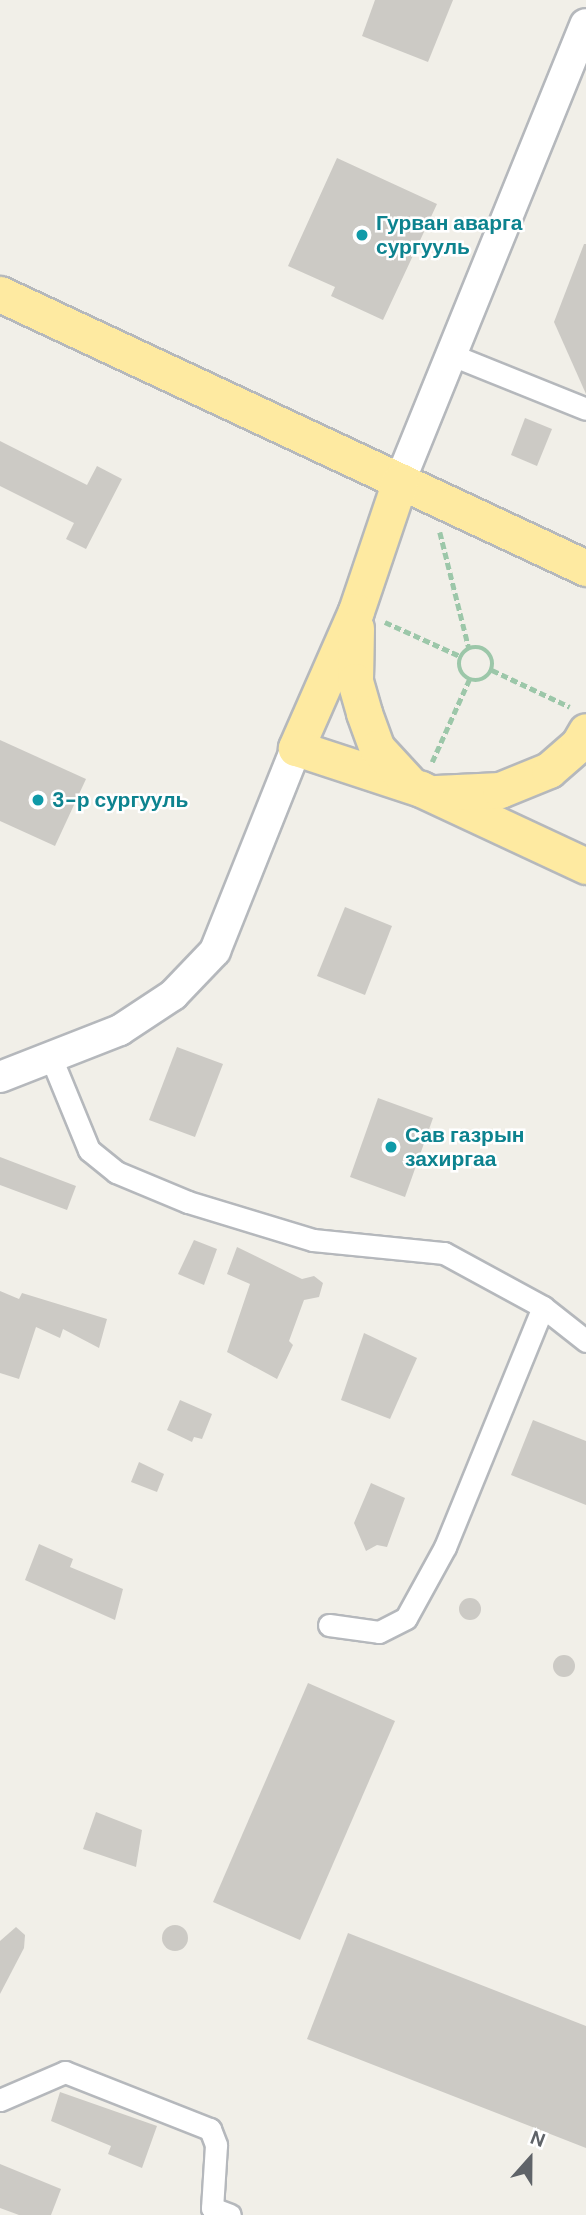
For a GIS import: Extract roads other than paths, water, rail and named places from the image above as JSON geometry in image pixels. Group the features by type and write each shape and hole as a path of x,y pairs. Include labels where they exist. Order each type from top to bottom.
{"highway":[{"path":"0,294 586,568"},
{"path":"400,481 355,681 363,713 377,748 423,785 500,790 549,771 578,745 583,721"},
{"path":"369,616 296,748 423,785 586,866"}],"main road":[{"path":"400,481 586,24"},
{"path":"0,1077 50,1055 120,1030 146,1015 215,951 296,748"}],"street":[{"path":"452,355 586,409"},
{"path":"50,1055 89,1150 116,1172 188,1202 313,1240 444,1253 543,1307 586,1341"},
{"path":"329,1625 379,1632 407,1618 445,1547 543,1307"},
{"path":"0,2100 65,2072 210,2129 216,2145 212,2208 230,2215"}],"place":[{"name":"Гурван аварга сургууль","path":"362,235"},
{"name":"3-р сургууль","path":"38,800"},
{"name":"Сав газрын захиргаа","path":"391,1147"}]}
